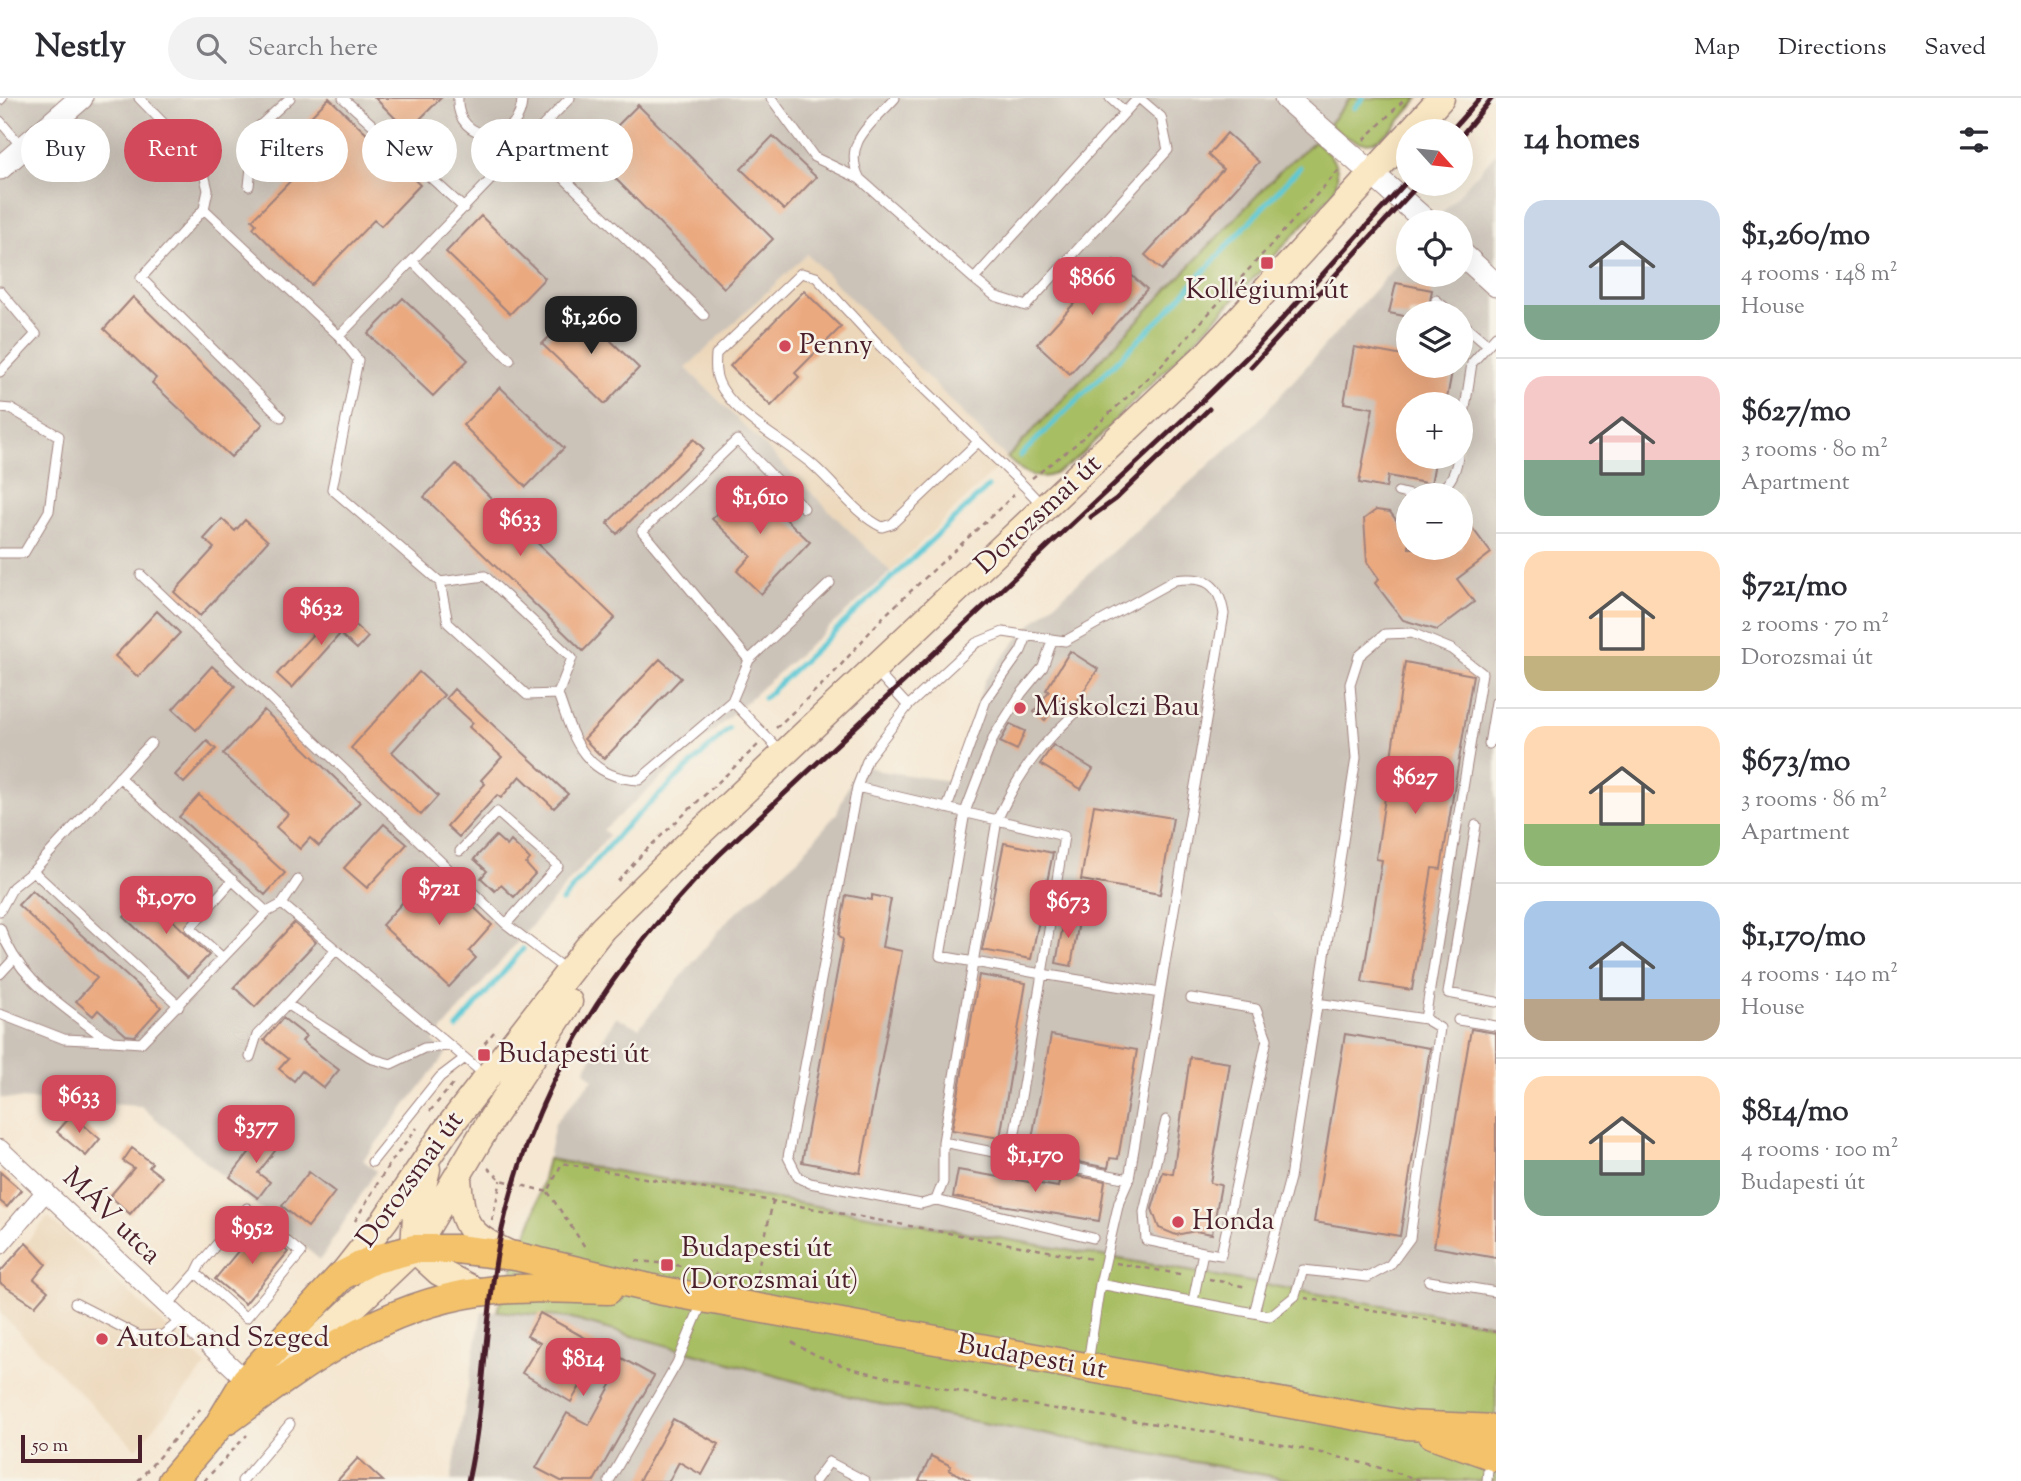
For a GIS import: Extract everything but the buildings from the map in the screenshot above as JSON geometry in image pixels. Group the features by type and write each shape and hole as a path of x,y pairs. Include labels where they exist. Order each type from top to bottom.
{"main road":[{"name":"Dorozsmai út","path":"1422,119 1441,98"},
{"name":"Dorozsmai út","path":"258,1384 359,1304 414,1249 458,1180 483,1084 652,880 775,746 875,669 1208,353 1396,149"},
{"name":"Dorozsmai út","path":"258,1384 385,1220 432,1150 602,929 652,880"},
{"path":"432,1150 416,1215 414,1249 439,1272 478,1292"},
{"path":"458,1180 463,1218 470,1232 487,1245 515,1256"},
{"name":"Budapesti út","path":"341,1276 372,1260 414,1249 456,1249 515,1256 658,1290 1406,1425 1492,1456"},
{"name":"Budapesti út","path":"172,1481 258,1384 366,1327 406,1310 478,1292 658,1290"}],"street":[{"path":"57,119 81,98"},
{"path":"1286,98 1413,210"},
{"path":"0,168 21,150"},
{"path":"1473,264 1496,285"},
{"name":"MÁV utca","path":"0,1149 181,1320 258,1384"},
{"path":"0,1245 46,1191"}],"lane":[{"path":"139,98 201,162 208,190 204,209 141,278 281,417"},
{"path":"248,186 255,131 290,98"},
{"path":"343,98 464,208"},
{"path":"458,98 463,120 469,127 486,134 496,134 512,125 522,109 522,98"},
{"path":"548,119 569,98"},
{"path":"771,98 814,157 860,179 974,279 995,296 1026,306 1167,150 1161,117 1139,98 974,279"},
{"path":"779,106 786,98"},
{"path":"860,179 852,164 855,143 895,98"},
{"path":"1110,98 1125,112"},
{"path":"0,121 21,146"},
{"path":"339,336 488,182"},
{"path":"568,182 704,315"},
{"path":"204,209 339,336 358,360 332,489 440,582 448,623 527,695 558,694"},
{"path":"413,262 510,360"},
{"path":"978,442 892,524 882,527 870,521 816,468 782,440 765,431 723,391 714,373 716,354 801,273 816,277 880,346 1024,486 1045,509"},
{"path":"0,291 36,334 0,372"},
{"path":"1473,332 1488,345"},
{"path":"1468,392 1472,363 1496,336"},
{"path":"0,408 11,409 58,436 49,511 24,553 0,553"},
{"path":"749,660 642,531 737,440 804,508"},
{"path":"141,575 506,924 570,973"},
{"path":"440,582 485,576 572,658 558,694 573,740 596,767 622,779 639,780 732,701 749,660 830,583"},
{"path":"1087,1368 1104,1261 1119,1202 1129,1179 1224,614 1221,597 1212,585 1196,578 1175,580 1065,641 1003,632 976,643 908,706 868,758 857,787 788,1157 798,1177 810,1183 920,1204 936,1200 1093,1238"},
{"path":"1254,1312 1290,1178 1356,758 1350,684 1359,656 1385,634 1412,633 1451,649 1482,673 1425,1019"},
{"path":"947,808 986,701 1021,651 1027,636"},
{"path":"1052,641 1043,667 1020,694 994,736 965,812 940,956 1160,993"},
{"path":"875,669 908,706"},
{"path":"732,701 775,746"},
{"path":"1489,744 1496,702"},
{"path":"936,1200 943,1182 943,1142 971,962 997,820 1016,779 1045,740 1082,707"},
{"path":"0,911 13,887 33,871 150,743"},
{"path":"119,777 267,912"},
{"path":"857,787 1064,836 1011,1156"},
{"path":"460,851 497,812 558,866 506,924"},
{"path":"1476,825 1448,993 1496,1002"},
{"path":"33,871 179,1006"},
{"path":"223,958 190,928 233,880"},
{"path":"0,1014 64,1039 141,1043 267,912 282,904 298,880"},
{"path":"282,904 450,1045 483,1084"},
{"path":"0,929 3,944 13,960 34,982 99,1034 112,1041"},
{"path":"250,1057 257,1035 335,951"},
{"path":"0,974 13,960"},
{"path":"1166,1120 1144,1212 1146,1240 1221,1255 1267,1039 1256,1009 1191,998"},
{"path":"1100,1284 1270,1315 1295,1296 1303,1270 1368,1277 1390,1265 1409,1238 1440,1028 1425,1019 1317,1003"},
{"path":"287,1004 373,1059 391,1064 424,1048 450,1045"},
{"path":"1458,1020 1496,1026"},
{"path":"372,1162 440,1077 483,1084"},
{"path":"943,1142 1129,1179"},
{"path":"167,1306 247,1208 301,1253 246,1318 196,1273"},
{"path":"1193,1301 1203,1252"},
{"path":"1429,1281 1496,1292"},
{"path":"608,1481 677,1363 704,1297"},
{"path":"75,1303 139,1336 163,1335 181,1320"},
{"path":"247,1479 290,1424"},
{"path":"815,1481 829,1462 864,1481"}],"path":[{"path":"617,883 644,852 775,746 832,674 883,617 1044,466 1075,445 1161,366 1406,98"},
{"path":"425,1118 483,1084"},
{"path":"354,1224 388,1166 417,1128"},
{"path":"548,1192 562,1163 1260,1289"},
{"path":"485,1164 501,1180 548,1192 592,1257"},
{"path":"632,1260 671,1264 755,1282 773,1201"},
{"path":"1295,1296 1496,1332"},
{"path":"792,1342 822,1360 862,1372 996,1401 1160,1424 1289,1448 1422,1481"},
{"path":"138,1481 208,1400"}],"shaded area":[{"path":"0,98 1349,99 1315,141 1285,166 1007,458 807,254 686,368 891,572 603,830 609,835 433,1041 446,1054 363,1160 376,1171 320,1260 141,1106 0,1098"},
{"path":"1496,153 1496,1324 548,1159 555,1123 593,1079 585,1070 616,1017 639,1028 728,920 797,860 837,813 858,762 880,771 950,781 985,680 1025,630 1256,423 1396,266 1396,287 1473,287 1473,210 1445,210 1457,196 1474,196 1474,177"},
{"path":"807,254 1007,458 891,572 686,368"},
{"name":"AutoLand Szeged","path":"48,1217 207,1365 136,1449 0,1313 0,1273"},
{"path":"482,1312 568,1318 870,1402 1297,1481 451,1481"}],"green space":[{"path":"1350,98 1419,98 1401,119 1396,119 1396,124 1389,132 1369,143 1358,142 1345,136 1329,124"},
{"path":"1315,141 1335,164 1338,177 1333,193 1181,354 1084,452 1054,474 1034,476 1007,458 1285,166"},
{"path":"548,1159 1496,1325 1496,1481 1297,1481 870,1402 568,1318 497,1311 534,1215"}],"waterway":[{"path":"1354,108 1363,98"},
{"path":"1020,456 1163,316 1300,167"},
{"path":"764,698 988,487"},
{"path":"562,901 622,830 729,729"},
{"path":"457,1028 523,949"}],"railway":[{"path":"1462,119 1480,98"},
{"path":"1474,120 1492,98"},
{"path":"468,1481 478,1424 498,1249 529,1137 578,1036 641,943 718,856 1254,350 1396,193"},
{"path":"1251,367 1408,196"},
{"path":"1091,517 1116,499 1209,409"}],"place":[{"name":"Kollégiumi út","path":"1267,263"},
{"name":"Penny","path":"785,346"},
{"name":"Miskolczi Bau","path":"1020,708"},
{"name":"Budapesti út","path":"484,1055"},
{"name":"Honda","path":"1178,1222"},
{"name":"Budapesti út (Dorozsmai út)","path":"667,1265"},
{"name":"AutoLand Szeged","path":"102,1339"}]}
